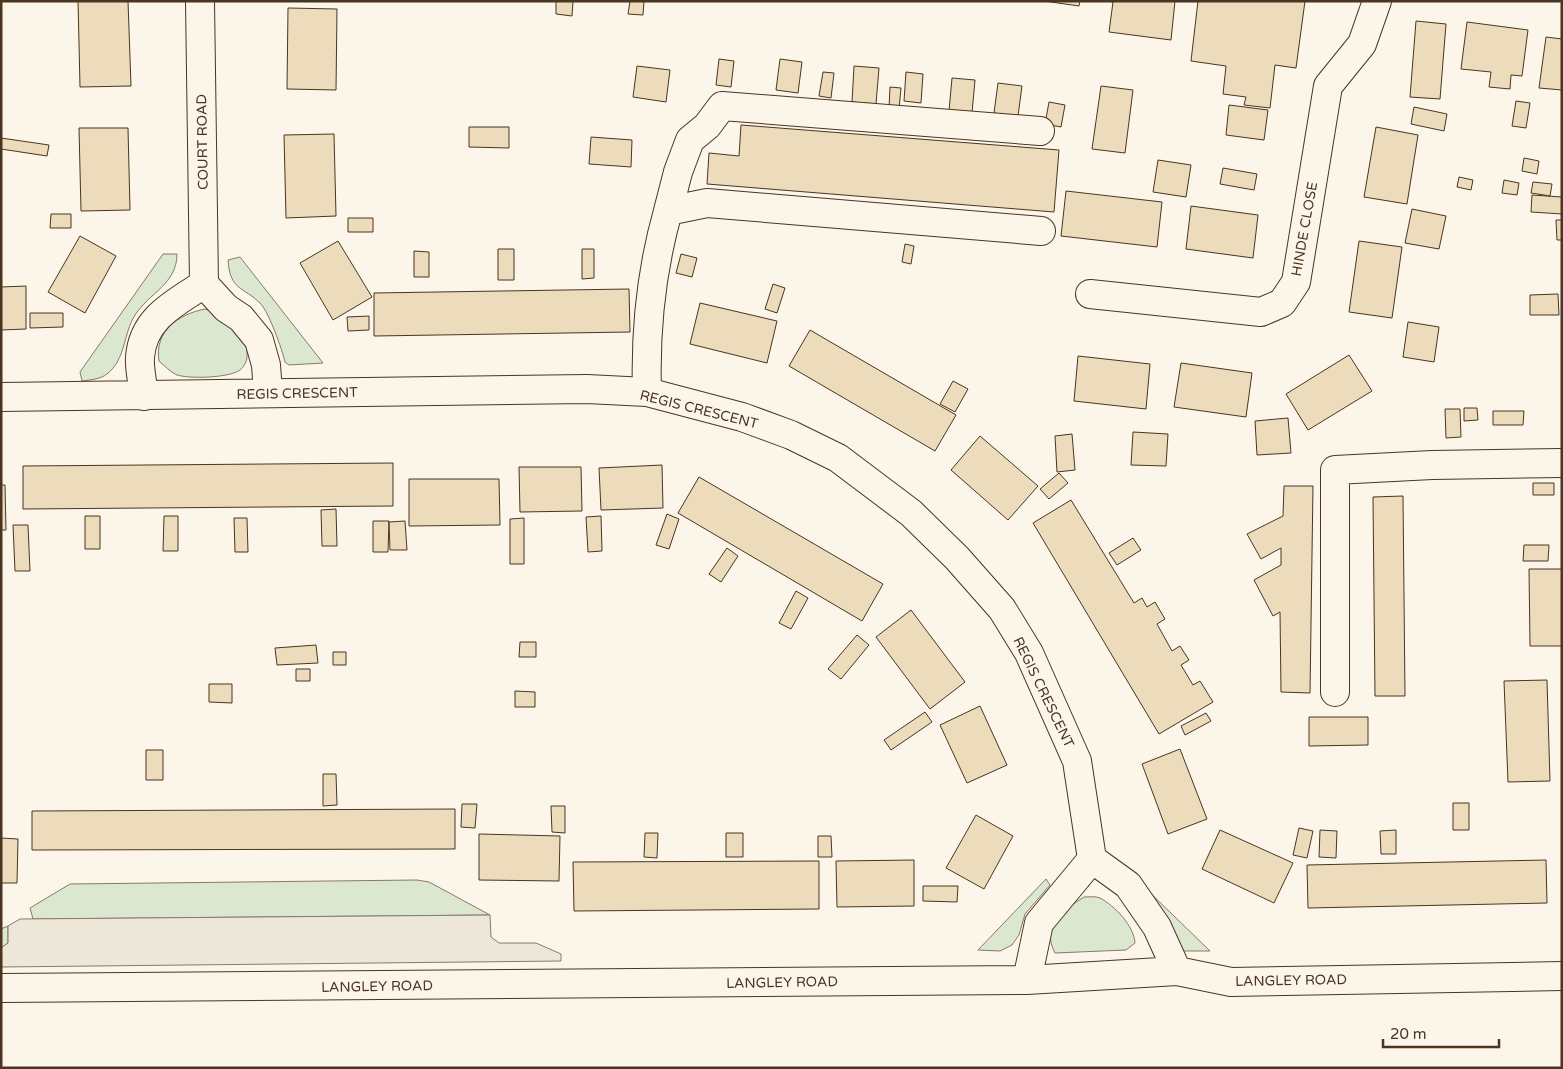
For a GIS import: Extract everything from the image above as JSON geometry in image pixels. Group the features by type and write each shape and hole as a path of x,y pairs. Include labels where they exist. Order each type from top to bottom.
{"street":[{"name":"COURT ROAD","path":"200,1 204,284"},
{"name":"HINDE CLOSE","path":"1090,294 1261,312 1282,303 1296,282 1328,86 1362,44 1376,1"},
{"path":"647,392 648,304 656,258 668,210 678,172 690,140 707,126 722,106 1040,131"},
{"path":"668,210 707,203 1041,231"},
{"path":"144,396 140,357 148,328 157,315 204,284 226,308 241,318 259,340 266,365 268,393"},
{"name":"REGIS CRESCENT","path":"1,397 587,389 647,392 742,417 790,435 838,458 911,512 957,558 1002,609 1029,653 1077,761 1092,859"},
{"path":"1335,692 1334,470 1432,465 1562,463"},
{"path":"1027,980 1039,923 1092,859 1128,884 1158,927 1177,971"},
{"name":"LANGLEY ROAD","path":"1,988 1027,980 1177,971 1232,982 1562,976"}],"green space":[{"path":"163,254 177,254 176,264 167,281 135,315 118,361 105,376 82,381 80,372"},
{"path":"240,257 323,363 289,365 285,362 268,315 261,304 238,287 231,277 228,260"},
{"path":"205,309 226,318 234,324 242,337 247,351 245,365 235,373 227,375 200,377 177,375 159,361 158,350 160,341 170,326 178,320 195,311"},
{"path":"1046,879 1050,885 1025,914 1019,935 1012,945 1000,951 978,950"},
{"path":"417,880 429,882 490,915 33,919 30,908 70,884"},
{"path":"1140,883 1210,951 1176,951"},
{"path":"1084,897 1100,898 1112,906 1127,923 1135,943 1126,950 1055,953 1051,944 1052,928 1061,914"},
{"path":"8,926 8,943 1,948 1,929"}],"shaded area":[{"path":"490,915 491,937 499,943 536,943 561,954 561,961 1,967 1,948 8,943 8,926 20,919"}],"building":[{"path":"78,1 128,1 131,86 80,87"},
{"path":"556,1 573,1 572,16 556,14"},
{"path":"630,1 644,1 643,15 628,14"},
{"path":"1044,1 1080,1 1079,6"},
{"path":"1107,1 1175,1 1171,40 1109,32 1113,2"},
{"path":"1198,1 1305,1 1296,68 1275,65 1270,108 1244,105 1246,97 1223,94 1226,66 1191,61"},
{"path":"288,8 337,9 336,90 287,89"},
{"path":"1416,21 1446,24 1440,99 1410,97"},
{"path":"1467,22 1528,30 1522,76 1511,75 1510,89 1489,87 1491,72 1461,69"},
{"path":"1546,37 1562,39 1562,90 1539,88"},
{"path":"719,59 734,61 731,87 716,85"},
{"path":"780,59 802,62 798,93 776,90"},
{"path":"637,66 670,70 666,102 633,97"},
{"path":"854,66 879,68 876,104 852,102"},
{"path":"823,72 834,73 831,98 819,96"},
{"path":"906,72 923,74 921,103 904,101"},
{"path":"952,78 975,80 972,113 949,111"},
{"path":"998,83 1022,86 1018,116 994,113"},
{"path":"1101,86 1133,90 1125,153 1092,149"},
{"path":"890,87 901,88 899,109 889,108"},
{"path":"1516,101 1530,103 1526,128 1512,126"},
{"path":"1049,102 1065,105 1061,127 1045,124"},
{"path":"1229,105 1268,110 1264,140 1226,135"},
{"path":"1414,107 1447,114 1444,131 1411,124"},
{"path":"741,125 1059,150 1054,212 707,184 709,153 739,156"},
{"path":"469,127 509,127 509,148 469,147"},
{"path":"1376,127 1418,135 1407,204 1364,197"},
{"path":"79,128 128,128 130,210 81,211"},
{"path":"334,134 336,216 286,218 284,135"},
{"path":"591,137 632,140 631,167 589,164"},
{"path":"1,138 49,145 47,156 1,149"},
{"path":"1524,158 1539,161 1537,174 1522,171"},
{"path":"1158,160 1191,165 1186,197 1153,192"},
{"path":"1223,168 1257,174 1254,190 1220,184"},
{"path":"1459,177 1473,180 1471,190 1457,187"},
{"path":"1504,180 1519,183 1517,195 1502,193"},
{"path":"1533,182 1552,184 1550,196 1531,193"},
{"path":"1066,191 1162,202 1157,247 1061,236"},
{"path":"1532,195 1562,197 1562,214 1531,212"},
{"path":"1191,206 1258,215 1253,258 1186,249"},
{"path":"1412,209 1446,216 1439,249 1405,243"},
{"path":"51,214 71,214 71,228 50,228"},
{"path":"348,218 373,218 373,232 348,232"},
{"path":"1556,220 1562,220 1562,240 1557,240"},
{"path":"80,236 116,256 85,313 48,292"},
{"path":"338,241 372,297 333,320 300,263"},
{"path":"1359,241 1402,247 1392,318 1349,312"},
{"path":"905,244 914,246 911,264 902,262"},
{"path":"498,249 514,249 514,280 498,280"},
{"path":"582,249 594,249 594,278 582,279"},
{"path":"414,251 429,252 429,277 414,277"},
{"path":"681,254 697,258 692,277 676,273"},
{"path":"773,284 785,288 777,313 765,309"},
{"path":"26,286 26,329 1,330 1,287"},
{"path":"629,289 630,332 374,336 374,293"},
{"path":"1558,294 1559,315 1530,315 1530,295"},
{"path":"700,303 777,321 767,363 690,344"},
{"path":"30,313 63,313 63,327 30,328"},
{"path":"369,316 369,330 348,331 347,317"},
{"path":"1408,322 1439,327 1434,362 1403,357"},
{"path":"810,330 956,415 935,451 789,366"},
{"path":"1349,355 1372,391 1308,430 1286,394"},
{"path":"1078,356 1150,364 1146,409 1074,401"},
{"path":"1181,363 1252,373 1246,417 1174,407"},
{"path":"953,381 968,389 955,412 940,404"},
{"path":"1464,408 1477,408 1478,420 1464,421"},
{"path":"1445,409 1460,409 1461,437 1446,438"},
{"path":"1493,411 1524,411 1523,425 1493,425"},
{"path":"1288,418 1291,453 1257,455 1255,421"},
{"path":"1133,432 1168,434 1166,466 1131,465"},
{"path":"1072,434 1075,470 1057,472 1055,436"},
{"path":"980,436 1038,486 1008,520 951,470"},
{"path":"393,463 393,506 23,509 23,466"},
{"path":"662,465 663,508 601,510 599,468"},
{"path":"519,467 581,467 582,511 520,512"},
{"path":"1059,473 1068,483 1049,499 1040,489"},
{"path":"699,477 883,584 862,621 678,513"},
{"path":"409,479 499,479 500,525 409,526"},
{"path":"1533,483 1554,483 1554,495 1533,495"},
{"path":"1,485 5,485 6,530 1,530"},
{"path":"1284,486 1313,486 1310,693 1281,692 1280,612 1273,616 1254,580 1281,565 1281,548 1261,559 1247,534 1283,516"},
{"path":"1403,496 1405,696 1375,696 1373,497"},
{"path":"1071,500 1134,603 1142,598 1147,607 1155,602 1165,619 1157,624 1172,651 1180,646 1189,660 1181,665 1193,685 1200,681 1213,702 1159,734 1033,523"},
{"path":"336,509 337,546 322,546 321,510"},
{"path":"667,514 679,519 669,549 656,545"},
{"path":"85,516 100,516 100,549 85,549"},
{"path":"164,516 178,516 178,551 163,551"},
{"path":"601,516 602,551 588,552 586,517"},
{"path":"234,518 247,518 248,552 235,552"},
{"path":"524,518 524,564 510,564 510,519"},
{"path":"373,521 389,521 388,552 373,552"},
{"path":"405,521 407,550 390,550 389,522"},
{"path":"13,525 28,525 30,571 15,571"},
{"path":"1133,538 1141,550 1117,565 1109,553"},
{"path":"1524,545 1549,545 1548,561 1523,561"},
{"path":"727,548 738,556 721,582 709,574"},
{"path":"1529,569 1562,569 1562,646 1530,646"},
{"path":"796,591 808,598 791,629 779,623"},
{"path":"911,610 965,682 930,709 876,637"},
{"path":"857,635 869,645 841,679 828,669"},
{"path":"520,642 536,642 536,657 519,657"},
{"path":"316,645 318,663 277,665 275,648"},
{"path":"333,652 346,652 346,665 333,665"},
{"path":"296,669 310,669 310,681 296,681"},
{"path":"1547,680 1550,781 1508,782 1504,681"},
{"path":"209,684 232,684 232,703 209,702"},
{"path":"515,691 535,692 535,707 515,707"},
{"path":"980,706 1007,765 967,783 940,725"},
{"path":"925,712 932,722 891,750 884,740"},
{"path":"1206,713 1211,721 1185,735 1181,726"},
{"path":"1309,717 1368,717 1368,745 1309,746"},
{"path":"1180,749 1207,819 1168,834 1142,764"},
{"path":"146,750 163,750 163,780 146,780"},
{"path":"323,774 336,774 337,805 323,806"},
{"path":"1453,803 1469,803 1469,830 1453,830"},
{"path":"462,804 477,804 475,828 461,827"},
{"path":"551,806 565,806 565,833 552,832"},
{"path":"455,809 455,849 32,850 32,811"},
{"path":"976,815 1013,836 984,889 946,868"},
{"path":"1299,828 1313,831 1307,858 1293,855"},
{"path":"1220,830 1293,863 1274,903 1202,869"},
{"path":"1320,830 1337,831 1336,858 1319,857"},
{"path":"1396,830 1396,854 1381,854 1380,831"},
{"path":"645,833 658,833 657,858 644,857"},
{"path":"726,833 743,833 743,857 726,857"},
{"path":"479,834 560,836 559,881 479,880"},
{"path":"818,836 831,836 832,857 818,857"},
{"path":"1,838 18,839 17,883 1,883"},
{"path":"914,860 914,906 837,907 836,861"},
{"path":"1546,860 1547,903 1308,908 1307,865"},
{"path":"819,861 819,909 574,911 573,862"},
{"path":"923,886 958,886 957,902 923,901"}]}
